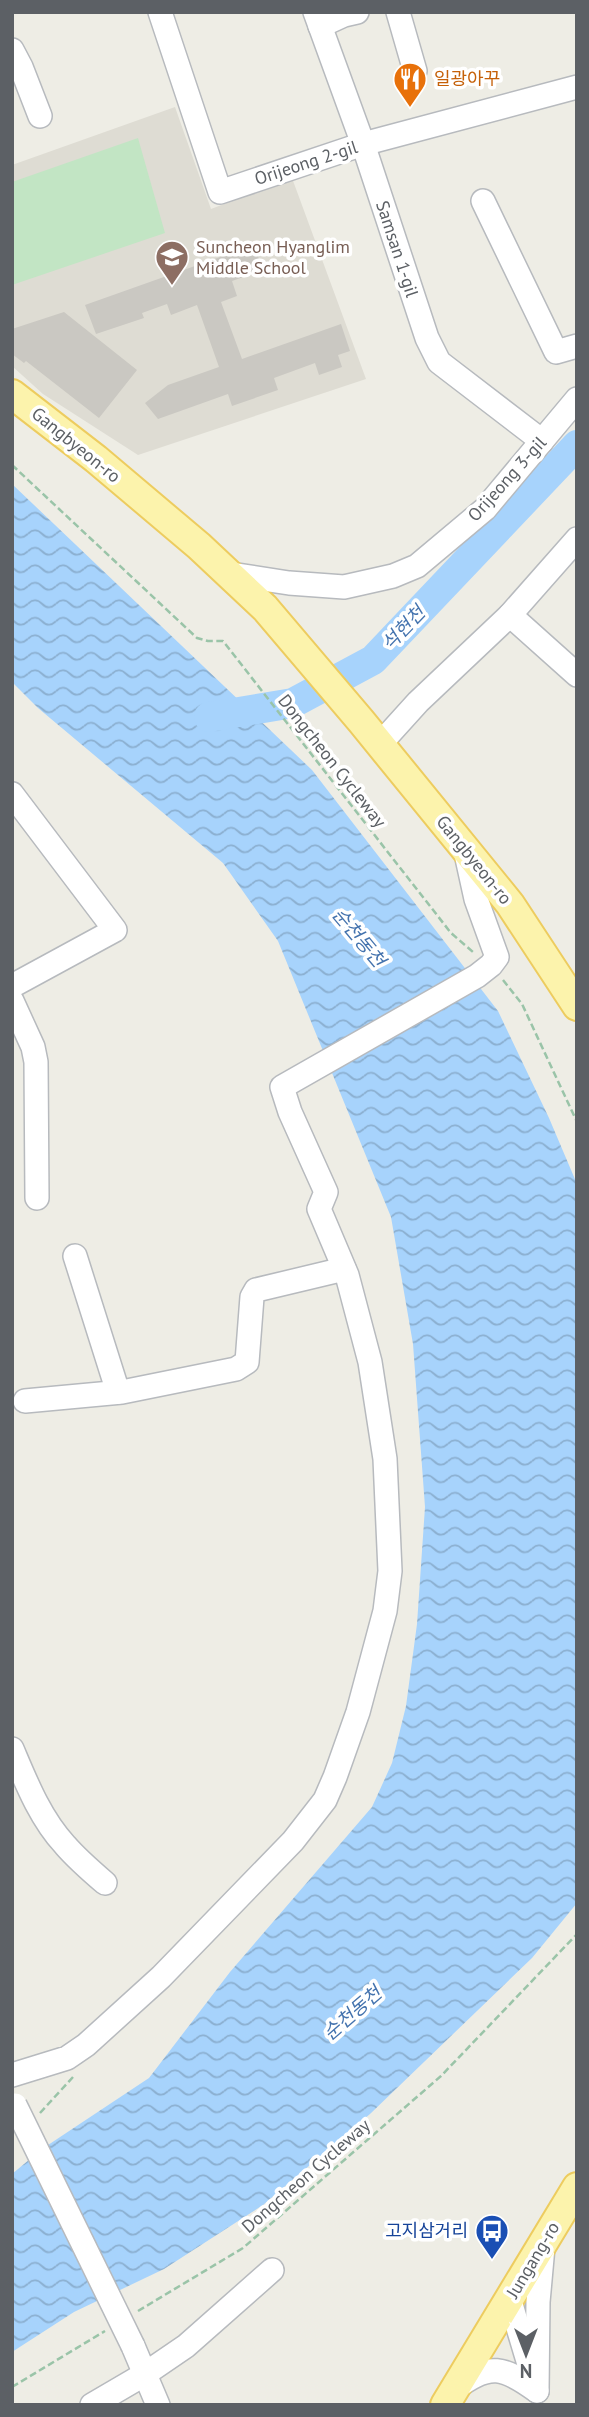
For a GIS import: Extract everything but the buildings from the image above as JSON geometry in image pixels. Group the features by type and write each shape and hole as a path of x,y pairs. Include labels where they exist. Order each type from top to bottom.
{"main road":[{"name":"Gangbyeon-ro","path":"12,394 96,459 231,574 265,608 510,904 577,1006"},
{"name":"Jungang-ro","path":"450,2397 577,2187"}],"street":[{"name":"Orijeong 2-gil","path":"160,12 220,192 363,144 577,87"},
{"path":"318,19 357,12"},
{"path":"398,12 415,71"},
{"name":"Samsan 1-gil","path":"318,19 363,144 427,338 439,362 542,441"},
{"path":"12,50 40,117"},
{"path":"483,201 556,352 577,346"},
{"name":"Orijeong 3-gil","path":"231,574 289,583 344,587 393,576 417,566 485,509 577,399"},
{"path":"380,744 418,702 510,615 577,539"},
{"path":"510,615 577,675"},
{"path":"12,794 115,930 12,986"},
{"path":"12,2075 66,2058 86,2045 161,1977 293,1841 325,1800 335,1777 358,1712 385,1611 390,1571 385,1459 370,1362 344,1269 319,1209 326,1192 290,1112 282,1087 484,971 497,957 476,899 465,849"},
{"path":"12,1001 33,1047 36,1062 37,1198"},
{"path":"75,1256 118,1392"},
{"path":"25,1401 118,1392 236,1369 247,1362 252,1297 256,1290 344,1269"},
{"path":"12,1749 30,1791 49,1825 64,1844 105,1883"},
{"path":"13,2102 133,2346 158,2405"},
{"path":"537,2398 539,2290 543,2244"},
{"path":"92,2405 186,2346 272,2270"},
{"path":"510,2301 537,2398"},
{"path":"450,2397 473,2376 500,2370 516,2376 537,2398"}],"path":[{"name":"Dongcheon Cycleway","path":"12,466 197,638 223,641 451,933 484,971 522,1004 577,1122"},
{"name":"Dongcheon Cycleway","path":"139,2310 243,2248 441,2076 577,1934"},
{"path":"38,2115 79,2071 86,2045"},
{"path":"12,2387 104,2331"}],"shaded area":[{"name":"Suncheon Hyanglim Middle School","path":"175,107 211,209 292,178 366,379 138,455 43,394 12,366 12,165"}],"green space":[{"path":"138,138 165,233 12,285 12,182"}],"water":[{"name":"순천동천","path":"12,484 312,770 498,1011 577,1184 577,1903 532,1958 370,2114 263,2205 164,2269 74,2312 12,2352 12,2174 42,2149 149,2078 230,1972 372,1807 392,1763 406,1706 417,1624 425,1507 413,1344 391,1217 278,941 223,863 38,708 12,682"}],"waterway":[{"name":"석현천","path":"209,717 293,703 373,660 577,445"}],"place":[{"name":"일광아꾸","path":"410,109"},
{"name":"Suncheon Hyanglim Middle School","path":"172,287"},
{"name":"고지삼거리","path":"492,2261"}]}
